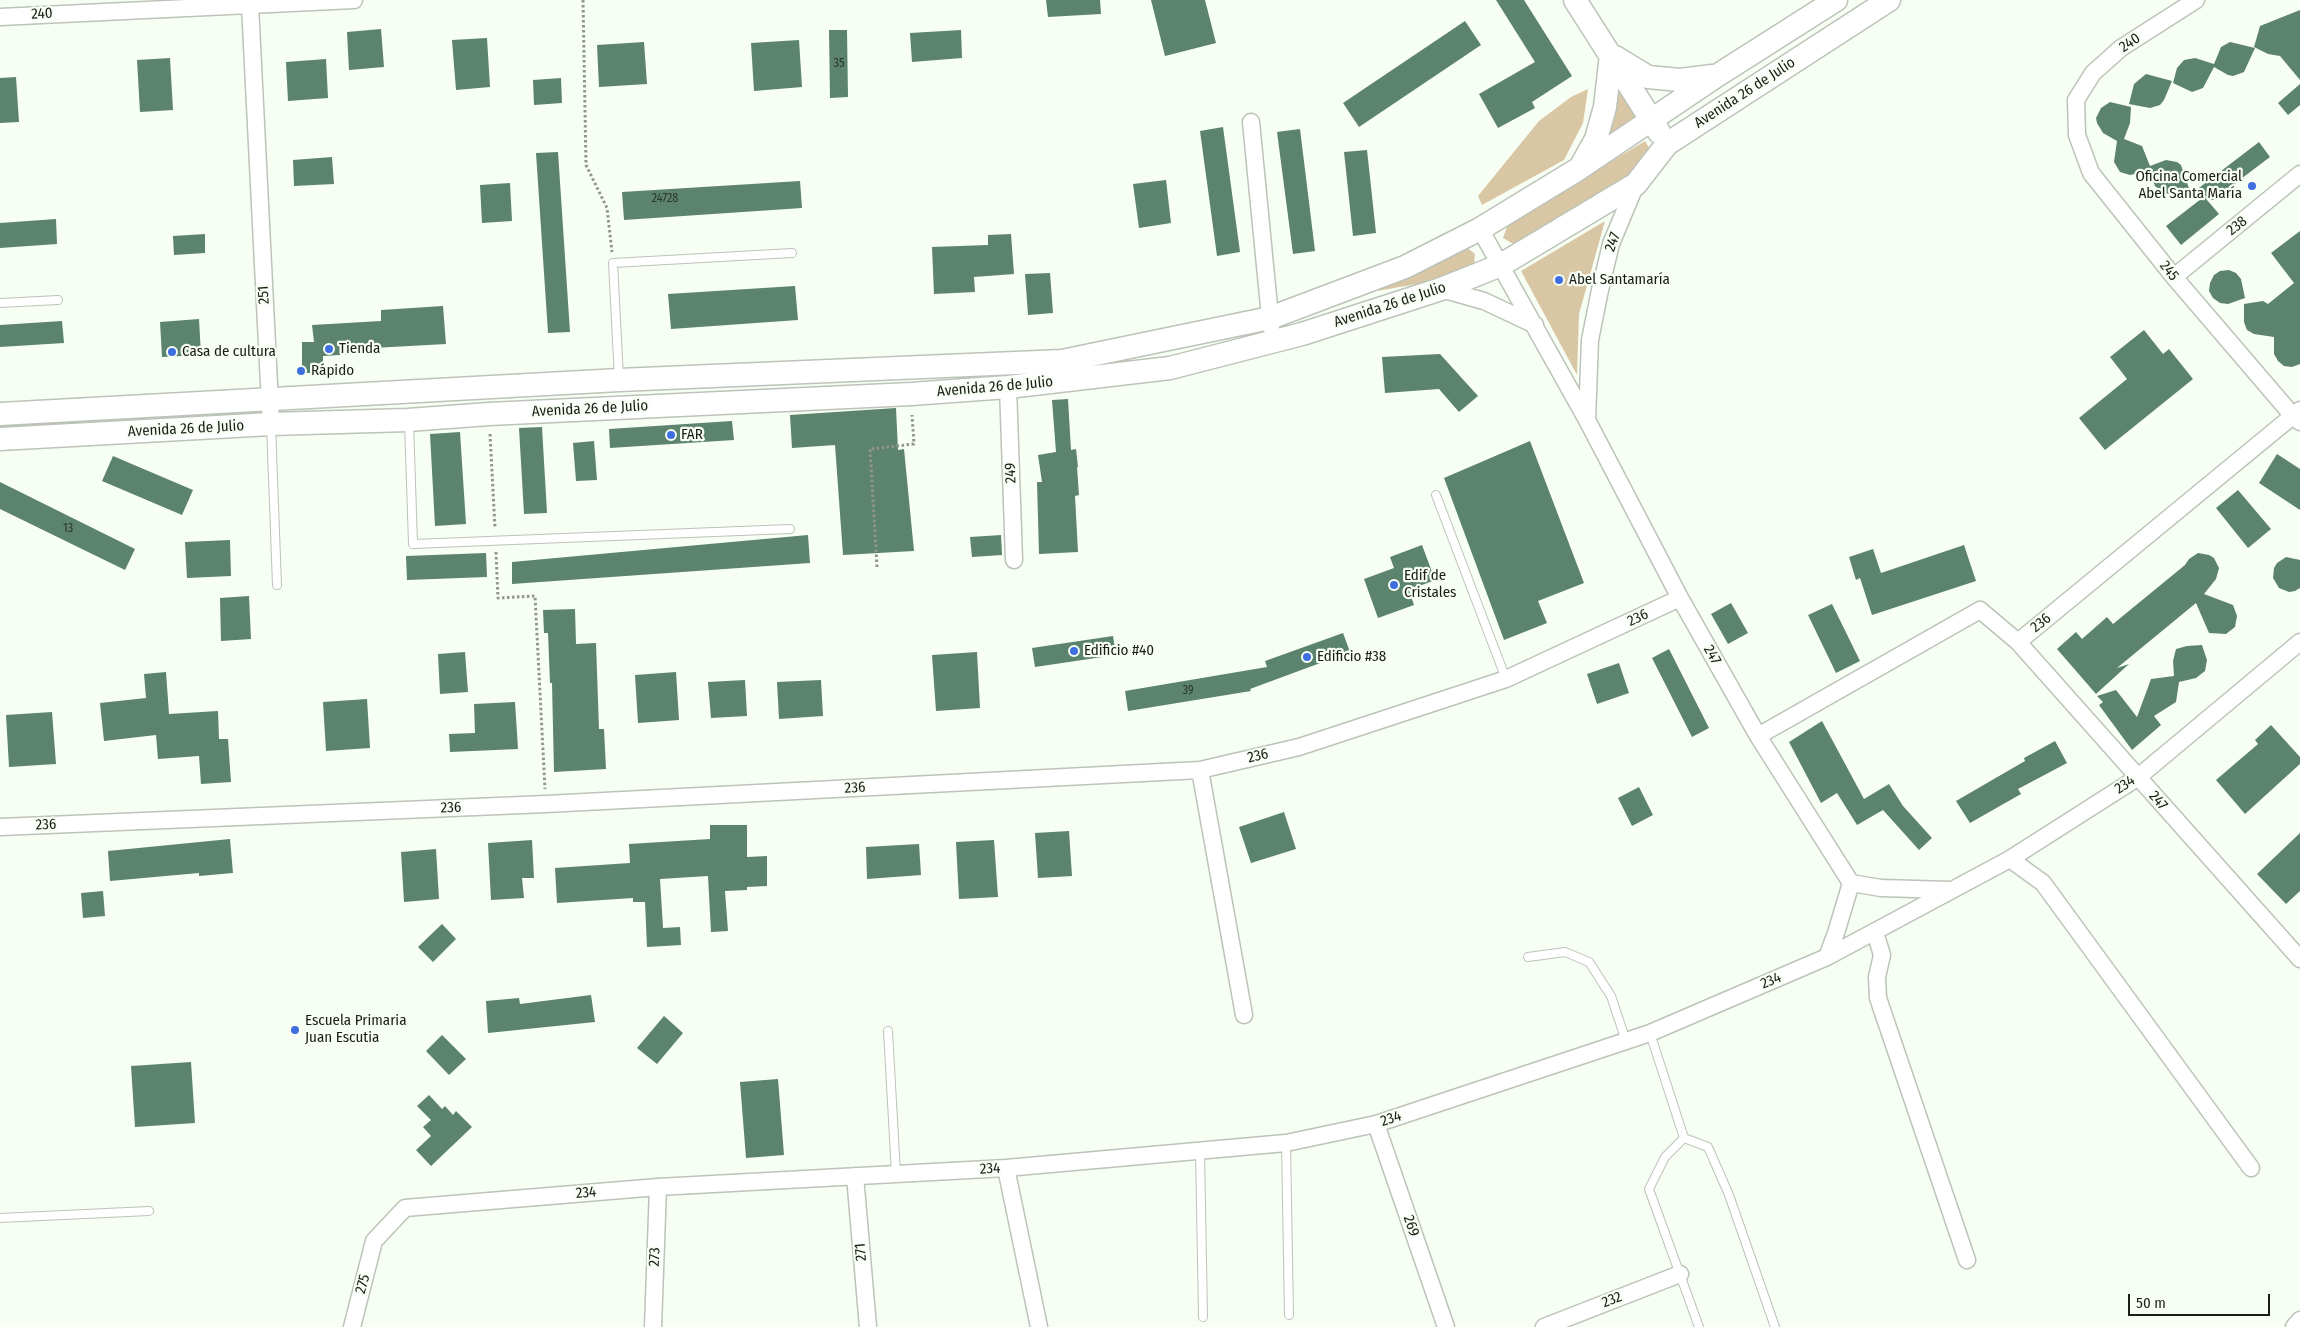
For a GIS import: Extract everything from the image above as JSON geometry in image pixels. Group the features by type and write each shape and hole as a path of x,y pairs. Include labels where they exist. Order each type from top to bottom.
{"street":[{"name":"240","path":"0,17 124,5 250,5 354,0"},
{"path":"1575,0 1667,144"},
{"name":"Avenida 26 de Julio","path":"0,414 620,380 1062,361 1270,318 1405,267 1480,228 1580,168 1718,75 1836,0"},
{"name":"Avenida 26 de Julio","path":"0,439 271,424 408,420 489,414 911,394 1008,387 1170,368 1273,341 1441,289 1501,265 1636,184 1667,144 1889,0"},
{"name":"240","path":"2076,100 2093,73 2121,48 2196,0"},
{"name":"251","path":"250,5 271,424"},
{"path":"1611,55 1648,77 1680,80 1718,75"},
{"path":"1580,168 1596,139 1605,107 1611,55"},
{"name":"245","path":"2076,100 2077,135 2091,172 2174,278 2298,416"},
{"path":"1251,122 1273,341"},
{"name":"238","path":"2174,278 2300,174"},
{"name":"247","path":"1587,420 1590,340 1600,290 1611,244 1636,184"},
{"name":"247","path":"1480,228 1587,420 1680,598 1758,736 1851,883"},
{"path":"1441,289 1484,301 1535,325"},
{"name":"249","path":"1008,387 1014,560"},
{"name":"236","path":"1758,736 1980,610 2018,642 2298,416"},
{"name":"236","path":"0,826 546,804 1200,770 1298,747 1506,679 1680,598"},
{"name":"247","path":"2018,642 2300,959"},
{"name":"234","path":"374,1241 405,1208 658,1187 1006,1168 1286,1143 1376,1124 1650,1033 1827,958 2010,859 2137,778 2300,642"},
{"path":"1200,770 1244,1015"},
{"path":"2010,859 2043,883 2251,1168"},
{"path":"1827,958 1851,883 1881,888 1950,890"},
{"path":"1875,932 1882,955 1877,977 1878,998 1966,1260"},
{"name":"269","path":"1376,1124 1446,1327"},
{"path":"1006,1168 1039,1327"},
{"name":"271","path":"855,1176 868,1327"},
{"name":"273","path":"653,1327 658,1187"},
{"name":"275","path":"352,1327 374,1241"},
{"name":"232","path":"1544,1327 1680,1274"},
{"path":"2294,1327 2300,1320"}],"lane":[{"path":"620,380 614,262 792,253"},
{"path":"0,304 58,300"},
{"path":"408,420 413,544 790,529"},
{"name":"251","path":"271,424 277,585"},
{"path":"1436,495 1506,679"},
{"path":"1528,958 1565,952 1589,962 1611,996 1626,1041"},
{"path":"888,1031 896,1174"},
{"path":"1650,1033 1684,1138"},
{"path":"1684,1138 1665,1157 1649,1189 1699,1327"},
{"path":"1684,1138 1708,1147 1728,1195 1775,1327"},
{"path":"1286,1143 1289,1315"},
{"path":"1200,1151 1203,1317"},
{"path":"0,1218 149,1212"}],"path":[{"path":"583,0 586,165 607,208 614,262"},
{"path":"877,567 870,449 914,444 911,394"},
{"path":"489,414 498,598 535,596 546,804"}],"shaded area":[{"path":"1588,89 1583,123 1564,160 1482,205 1478,196 1539,121 1571,97"},
{"path":"1620,90 1638,115 1608,137"},
{"path":"1645,141 1651,151 1619,185 1515,245 1503,238 1508,224"},
{"path":"1605,221 1579,314 1577,375 1521,271"},
{"path":"1466,247 1475,254 1474,265 1428,282 1377,291"}],"building":[{"path":"1046,0 1100,0 1101,14 1048,17"},
{"path":"1151,0 1205,0 1216,43 1165,56"},
{"path":"1496,0 1524,0 1572,76 1532,102 1535,108 1498,128 1479,94 1535,62"},
{"path":"2300,10 2300,80 2280,56 2268,54 2254,47 2260,26"},
{"path":"1465,21 1481,45 1359,127 1343,103"},
{"path":"381,29 384,67 349,70 347,32"},
{"path":"829,30 847,30 848,97 830,98"},
{"path":"961,30 962,58 912,62 910,33"},
{"path":"487,38 490,87 456,90 452,40"},
{"path":"799,40 802,87 754,91 751,43"},
{"path":"644,42 647,84 599,87 597,45"},
{"path":"2230,42 2255,48 2244,72 2233,76 2214,67 2203,88 2192,92 2173,83 2177,68 2184,60 2195,58 2214,64 2221,47"},
{"path":"170,58 173,110 140,112 137,60"},
{"path":"326,59 328,98 288,101 286,62"},
{"path":"2146,74 2172,81 2164,100 2160,105 2150,108 2129,104 2134,84"},
{"path":"16,77 19,122 0,123 0,78"},
{"path":"561,78 562,103 534,105 533,80"},
{"path":"2300,84 2300,105 2288,115 2278,103"},
{"path":"2110,102 2131,107 2130,123 2124,139 2142,146 2150,166 2166,160 2177,162 2181,165 2191,194 2259,142 2270,157 2213,200 2207,200 2219,214 2181,245 2166,226 2201,199 2164,193 2155,186 2149,171 2130,175 2120,172 2114,162 2117,141 2103,133 2096,118 2101,108"},
{"path":"1223,127 1240,252 1217,256 1200,131"},
{"path":"1300,129 1315,251 1293,254 1277,132"},
{"path":"1367,150 1376,233 1353,236 1344,152"},
{"path":"558,152 570,332 548,333 536,153"},
{"path":"332,157 334,184 294,186 293,160"},
{"path":"1166,180 1171,223 1139,228 1133,184"},
{"path":"800,181 802,208 624,220 622,192"},
{"path":"510,183 512,221 482,223 480,185"},
{"path":"56,219 57,244 0,248 0,223"},
{"path":"2300,231 2300,364 2292,367 2284,366 2278,361 2274,354 2274,337 2254,334 2247,330 2244,322 2244,304 2263,301 2268,304 2294,283 2271,253"},
{"path":"205,234 205,253 174,255 173,236"},
{"path":"1011,234 1014,274 974,277 975,292 934,294 932,247 988,245 988,235"},
{"path":"2229,270 2236,273 2241,279 2245,298 2228,304 2220,303 2213,298 2209,291 2210,283 2214,275 2220,271"},
{"path":"1050,273 1053,313 1028,315 1025,274"},
{"path":"795,286 798,320 671,329 668,294"},
{"path":"443,306 446,344 355,349 356,354 323,356 323,373 302,373 302,342 314,342 312,325 381,321 381,310"},
{"path":"199,319 201,355 162,357 160,322"},
{"path":"62,321 64,343 0,347 0,325"},
{"path":"2144,330 2163,354 2169,349 2193,379 2105,450 2079,418 2127,379 2110,357"},
{"path":"1440,354 1478,396 1459,412 1439,389 1385,393 1382,357"},
{"path":"1068,399 1071,450 1076,449 1078,467 1079,495 1075,496 1078,552 1039,554 1037,482 1042,482 1038,455 1056,452 1052,400"},
{"path":"896,408 898,450 904,449 914,551 843,555 835,445 792,448 790,415"},
{"name":"FAR","path":"732,421 734,440 610,448 609,429"},
{"path":"542,427 547,513 524,514 519,428"},
{"path":"460,432 466,524 435,526 430,434"},
{"path":"594,441 597,480 576,481 573,443"},
{"path":"1530,441 1584,583 1538,601 1547,623 1504,640 1444,478"},
{"path":"2277,454 2300,469 2300,510 2259,483"},
{"path":"113,456 193,490 182,515 102,481"},
{"path":"0,482 135,549 125,570 0,509"},
{"path":"2238,490 2271,529 2248,548 2216,508"},
{"path":"808,535 810,563 512,584 512,562"},
{"path":"1001,535 1002,555 972,557 970,537"},
{"path":"230,540 231,576 187,578 185,542"},
{"name":"Edif de Cristales","path":"1422,545 1435,580 1409,590 1414,605 1378,618 1364,579 1394,568 1390,557"},
{"path":"1964,545 1976,581 1872,615 1860,578 1856,580 1849,557 1873,549 1881,573"},
{"path":"486,553 487,577 407,580 406,556"},
{"path":"2198,553 2214,558 2219,568 2216,579 2204,594 2233,605 2237,616 2235,627 2226,634 2209,633 2196,603 2117,668 2129,664 2096,694 2057,649 2076,632 2082,639 2107,617 2113,624"},
{"path":"2286,557 2300,560 2300,588 2295,591 2289,592 2279,588 2273,578 2274,568 2277,563"},
{"path":"249,596 251,639 221,641 220,598"},
{"path":"1731,603 1748,633 1728,644 1711,614"},
{"path":"1832,604 1860,661 1836,673 1808,615"},
{"path":"575,609 576,644 596,643 599,729 604,729 606,769 554,772 552,683 550,683 548,633 544,633 543,610"},
{"path":"1343,633 1350,652 1250,689 1251,691 1128,711 1125,691 1267,667 1265,661"},
{"name":"Edificio #40","path":"1113,636 1116,655 1035,667 1032,648"},
{"path":"2202,645 2207,660 2205,671 2196,678 2179,682 2176,702 2154,716 2161,725 2132,750 2099,705 2103,702 2097,696 2116,690 2137,717 2151,679 2174,676 2173,661 2176,649"},
{"path":"1669,649 1709,728 1692,737 1652,658"},
{"path":"465,652 468,692 440,694 438,654"},
{"path":"977,652 980,708 936,711 932,655"},
{"path":"1619,663 1629,693 1597,704 1587,674"},
{"path":"166,672 169,714 218,711 219,739 228,739 231,782 201,784 199,756 158,759 156,735 104,741 100,703 146,698 144,674"},
{"path":"676,672 679,720 638,723 635,675"},
{"path":"745,680 747,716 711,718 708,682"},
{"path":"821,680 823,716 779,719 777,682"},
{"path":"367,699 370,748 326,751 323,702"},
{"path":"515,702 518,749 450,752 449,734 475,733 474,704"},
{"path":"52,712 56,764 9,767 6,715"},
{"path":"1822,721 1864,799 1889,784 1903,806 1932,838 1919,850 1883,810 1857,825 1837,793 1821,803 1789,742"},
{"path":"2271,725 2300,757 2300,764 2245,814 2216,780 2258,744 2255,740"},
{"path":"2055,741 2067,763 2018,789 2021,794 1970,823 1956,801 2025,761 2024,758"},
{"path":"1639,787 1653,815 1632,826 1618,798"},
{"path":"1284,812 1296,849 1251,863 1239,827"},
{"path":"710,825 747,825 747,857 767,856 767,886 747,887 747,890 725,891 728,931 711,932 708,876 660,879 663,928 680,927 681,945 647,947 645,902 633,902 633,898 557,903 555,868 630,863 629,844 710,839"},
{"path":"1069,831 1072,876 1038,878 1035,833"},
{"path":"2300,833 2300,891 2286,904 2257,874"},
{"path":"230,839 233,873 199,876 199,873 110,881 108,851"},
{"path":"532,840 534,878 522,878 524,898 491,900 488,843"},
{"path":"994,840 998,897 959,899 956,842"},
{"path":"919,844 921,875 867,879 866,847"},
{"path":"436,849 439,899 404,902 401,852"},
{"path":"103,891 105,916 83,918 81,893"},
{"path":"442,924 456,939 433,962 418,947"},
{"path":"591,995 595,1022 488,1033 486,1001 519,998 520,1004"},
{"path":"664,1016 683,1033 657,1064 637,1048"},
{"path":"442,1035 466,1059 449,1075 426,1051"},
{"path":"191,1062 195,1123 135,1127 131,1066"},
{"path":"778,1079 784,1155 746,1158 740,1082"},
{"path":"429,1095 442,1109 445,1106 453,1115 456,1111 472,1127 431,1166 416,1150 431,1136 423,1127 431,1120 417,1106"}],"place":[{"name":"Oficina Comercial Abel Santa María","path":"2252,186"},
{"name":"Abel Santamaría","path":"1559,280"},
{"name":"Tienda","path":"329,349"},
{"name":"Casa de cultura","path":"172,352"},
{"name":"Rápido","path":"301,371"},
{"name":"FAR","path":"671,435"},
{"name":"Edif de Cristales","path":"1394,585"},
{"name":"Edificio #40","path":"1074,651"},
{"name":"Edificio #38","path":"1307,657"},
{"name":"Escuela Primaria Juan Escutia","path":"295,1030"}]}
